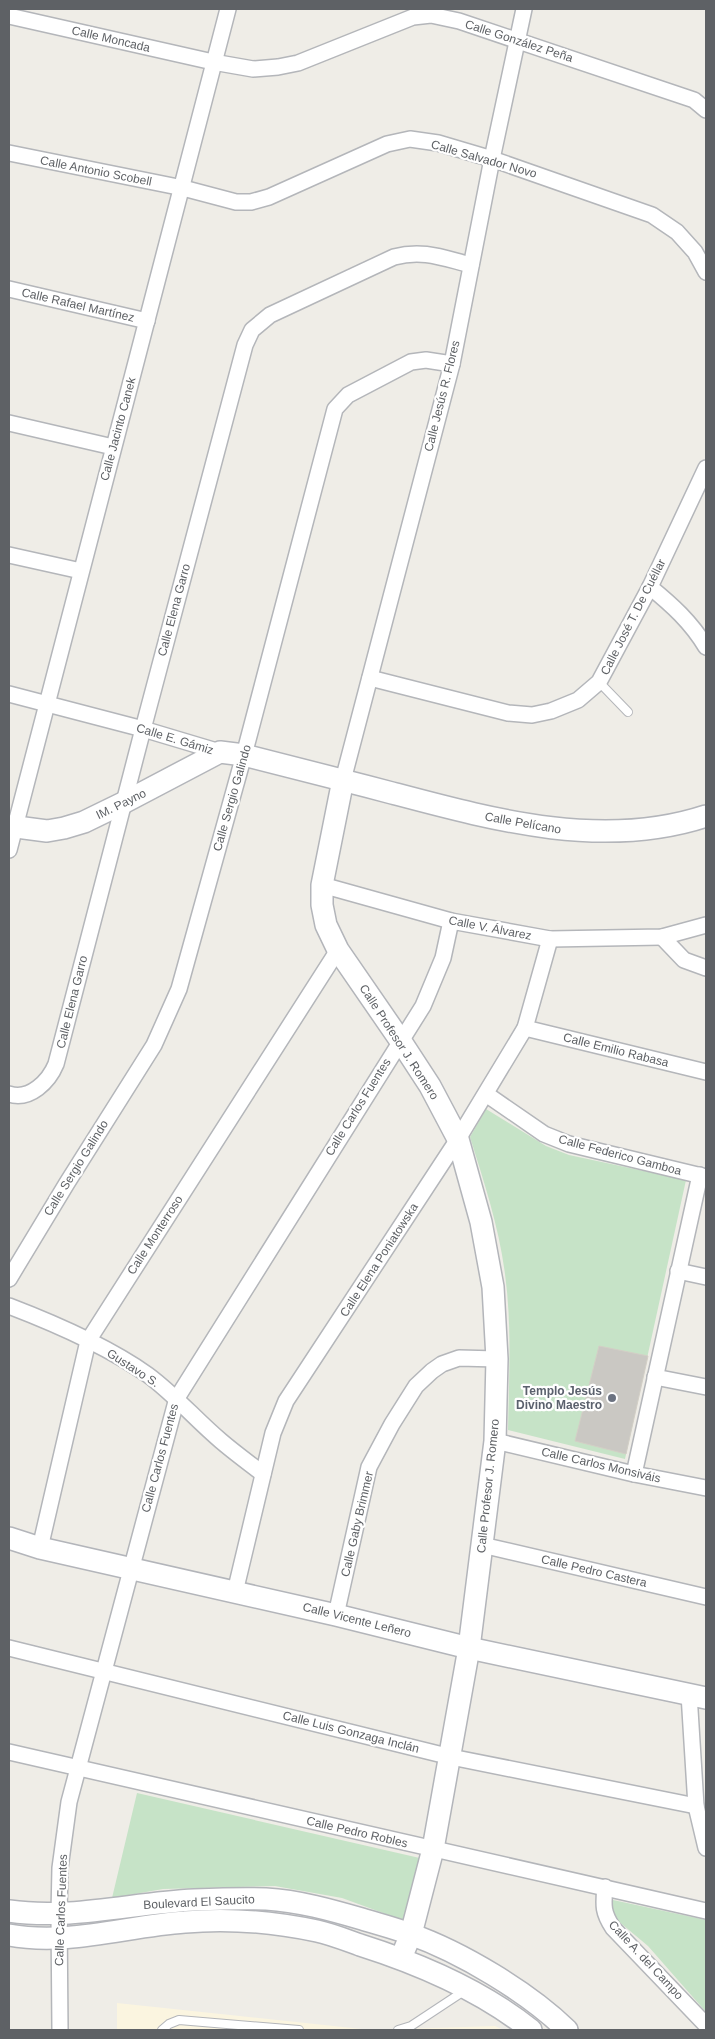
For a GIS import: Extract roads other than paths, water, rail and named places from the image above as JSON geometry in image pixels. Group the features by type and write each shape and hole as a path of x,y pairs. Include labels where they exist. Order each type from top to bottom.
{"street":[{"name":"Calle Jacinto Canek","path":"9,850 12,827 48,703 228,9"},
{"name":"Calle Jesús R. Flores","path":"343,780 452,364 492,159 524,9"},
{"name":"Calle González Peña","path":"213,62 253,69 298,63 413,18 431,14 459,21 694,100 706,110"},
{"name":"Calle Moncada","path":"9,16 213,62"},
{"name":"Calle Salvador Novo","path":"183,188 236,202 251,202 268,197 387,144 410,139 438,143 492,159 652,216 677,232 695,252 706,272"},
{"name":"Calle Antonio Scobell","path":"9,153 183,188"},
{"name":"Calle Elena Garro","path":"9,1094 22,1095 37,1088 48,1079 56,1064 142,729 245,345 252,330 270,315 394,258 409,253 426,254 471,264"},
{"name":"Calle Rafael Martínez","path":"9,289 146,321"},
{"name":"Calle Sergio Galindo","path":"9,1279 66,1183 154,1045 179,989 244,756 335,409 348,395 411,362 426,360 452,364"},
{"path":"9,423 113,448"},
{"name":"Calle José T. De Cuéllar","path":"370,678 508,713 532,715 551,711 578,700 599,682 650,587 705,474"},
{"path":"9,555 81,571"},
{"path":"650,587 685,616 706,647"},
{"name":"Calle E. Gámiz","path":"9,694 48,703 220,752 343,780"},
{"name":"IM. Payno","path":"12,827 47,831 84,822 123,804 220,752"},
{"name":"Calle Pelícano","path":"343,780 508,821 569,830 638,830 689,822 706,816"},
{"name":"Calle Profesor J. Romero","path":"343,780 322,886 322,905 326,925 338,950 430,1086 458,1139 482,1222 493,1288 497,1359 495,1441 469,1648 433,1850 411,1934 401,1958"},
{"name":"Calle V. Álvarez","path":"322,886 451,921 550,939 662,936 706,925"},
{"name":"Calle Carlos Fuentes","path":"60,2030 60,1868 69,1802 177,1398 423,1006 443,958 451,921"},
{"path":"662,936 684,960 706,968"},
{"name":"Calle Elena Poniatowska","path":"235,1592 273,1433 286,1401 458,1139 526,1028 550,939"},
{"name":"Calle Monterroso","path":"40,1548 88,1341 338,950"},
{"name":"Calle Emilio Rabasa","path":"526,1028 706,1072"},
{"name":"Calle Federico Gamboa","path":"486,1094 544,1134 569,1144 703,1176"},
{"path":"634,1474 678,1271 703,1176"},
{"path":"678,1271 706,1277"},
{"name":"Gustavo S.","path":"9,1306 88,1341 141,1371 177,1398 221,1441 263,1474"},
{"name":"Calle Gaby Brimmer","path":"336,1614 369,1467 392,1424 416,1386 442,1364 459,1358 497,1359"},
{"path":"655,1377 706,1387"},
{"name":"Calle Carlos Monsiváis","path":"495,1441 634,1474 706,1488"},
{"name":"Calle Vicente Leñero","path":"9,1538 40,1548 336,1614 469,1648 698,1696"},
{"name":"Calle Pedro Castera","path":"482,1546 706,1597"},
{"name":"Calle Luis Gonzaga Inclán","path":"9,1648 451,1757 696,1806"},
{"path":"698,1696 696,1806 706,1848"},
{"name":"Calle Pedro Robles","path":"9,1752 706,1911"},
{"name":"Calle A. del Campo","path":"604,1887 603,1906 613,1928 706,2025"},
{"name":"Boulevard El Saucito","path":"9,1911 34,1915 59,1914 194,1900 267,1899 326,1908 411,1934 473,1963 522,1993 568,2030"},
{"name":"Boulevard El Saucito","path":"9,1935 59,1939 185,1922 248,1922 317,1931 401,1958 467,1988 517,2019 531,2030"}],"lane":[{"path":"599,682 628,712"},
{"path":"398,2030 417,2022 467,1988"},
{"path":"162,2030 169,2024 179,2020 299,2030"}],"place":[{"name":"Templo Jesús Divino Maestro","path":"612,1398"}]}
